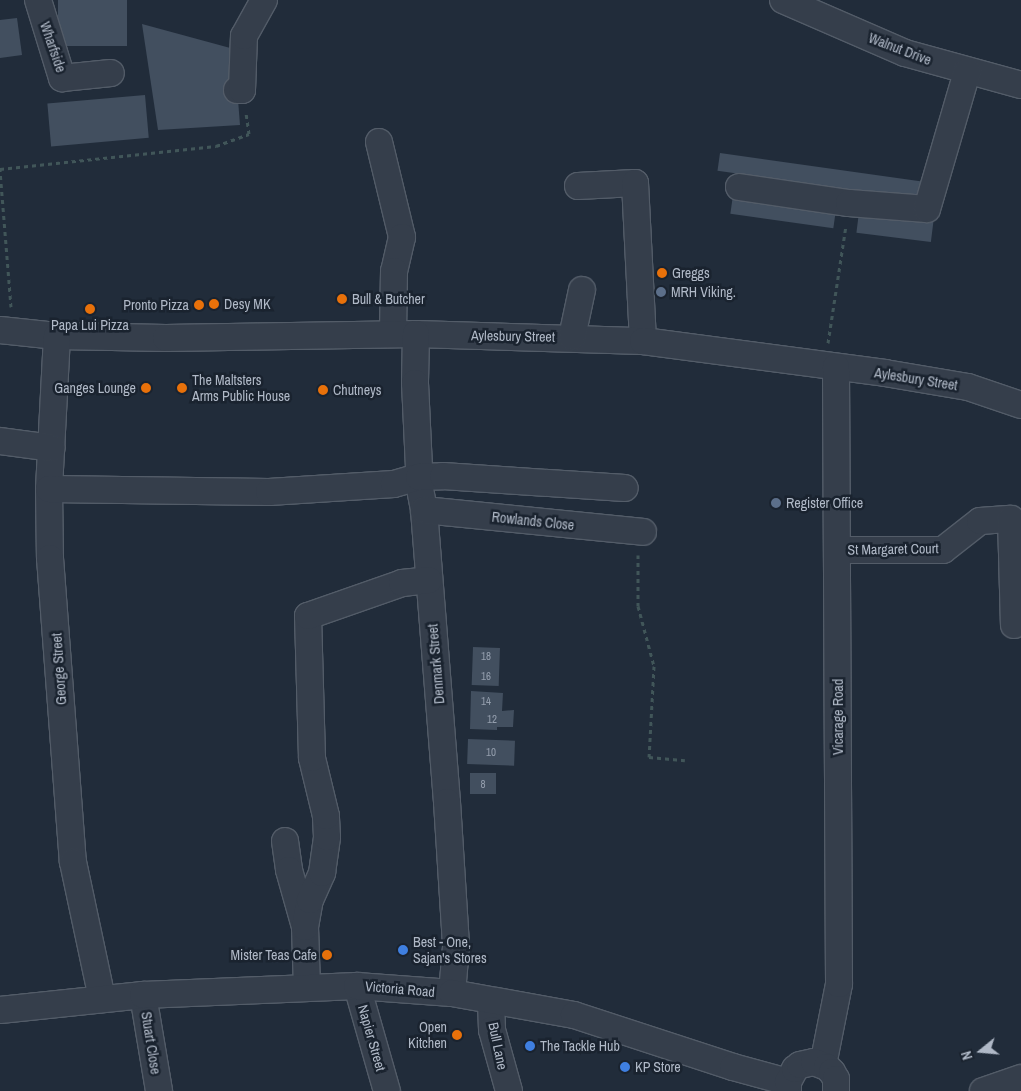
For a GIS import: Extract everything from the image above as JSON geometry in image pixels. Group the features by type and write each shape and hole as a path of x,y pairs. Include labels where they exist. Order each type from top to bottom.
{"street":[{"name":"Wharfside","path":"38,0 62,78 111,73"},
{"path":"240,90 244,36 264,0"},
{"name":"Walnut Drive","path":"783,0 905,53 967,72 1021,85"},
{"path":"739,187 850,203 927,209 967,72"},
{"name":"Denmark Street","path":"379,142 402,237 394,271 405,334 424,510 447,802 456,947 452,993"},
{"path":"578,186 635,182 643,341"},
{"path":"572,337 582,290"},
{"name":"Aylesbury Street","path":"6,332 57,336 166,338 405,334 572,337 643,341 830,366 968,388 1021,406"},
{"name":"George Street","path":"57,336 49,489 51,568 73,862 102,999"},
{"name":"Vicarage Road","path":"823,1065 839,984 838,550 830,366"},
{"path":"0,440 52,448"},
{"path":"49,489 269,492 394,484 419,477 443,476 625,488"},
{"name":"Rowlands Close","path":"424,510 641,532"},
{"name":"St Margaret Court","path":"838,550 942,550 980,521 1011,519 1014,625"},
{"path":"307,988 305,927 310,900 322,873 327,837 326,816 312,758 308,616 402,583 429,580"},
{"path":"285,841 289,870 305,927"},
{"name":"Victoria Road","path":"0,1010 143,995 356,986 452,993 574,1015 788,1086"},
{"name":"Napier Street","path":"356,986 387,1091"},
{"name":"Stuart Close","path":"143,995 159,1091"},
{"name":"Bull Lane","path":"491,1001 492,1030 509,1091"},
{"path":"788,1086 790,1075 800,1064 814,1062 823,1065 832,1072 836,1079 836,1091"},
{"path":"983,1091 1021,1078"}],"path":[{"path":"6,332 0,169 216,146 249,134 240,90"},
{"path":"830,366 850,203"},
{"path":"641,532 638,606 654,666 649,757 685,760"}],"building":[{"path":"58,0 127,0 127,46 58,46"},
{"path":"17,18 22,55 0,58 0,20"},
{"path":"142,24 234,49 240,125 158,130"},
{"path":"145,95 149,138 51,146 47,104"},
{"path":"720,153 922,181 920,199 717,171"},
{"path":"733,195 836,209 833,228 730,214"},
{"path":"859,212 933,221 931,242 856,233"},
{"path":"473,647 500,648 499,686 472,685"},
{"path":"471,691 503,693 502,711 514,710 513,727 497,727 497,730 470,729"},
{"path":"468,739 515,741 514,766 467,764"},
{"path":"470,773 496,773 496,794 470,794"}],"place":[{"name":"Greggs","path":"662,273"},
{"name":"MRH Viking.","path":"661,292"},
{"name":"Bull & Butcher","path":"342,299"},
{"name":"Desy MK","path":"214,304"},
{"name":"Pronto Pizza","path":"199,305"},
{"name":"Papa Lui Pizza","path":"90,309"},
{"name":"Ganges Lounge","path":"146,388"},
{"name":"The Maltsters Arms Public House","path":"182,388"},
{"name":"Chutneys","path":"323,390"},
{"name":"Register Office","path":"776,503"},
{"name":"Best - One, Sajan's Stores","path":"403,950"},
{"name":"Mister Teas Cafe","path":"327,955"},
{"name":"Open Kitchen","path":"457,1035"},
{"name":"The Tackle Hub","path":"530,1046"},
{"name":"KP Store","path":"625,1067"}]}
